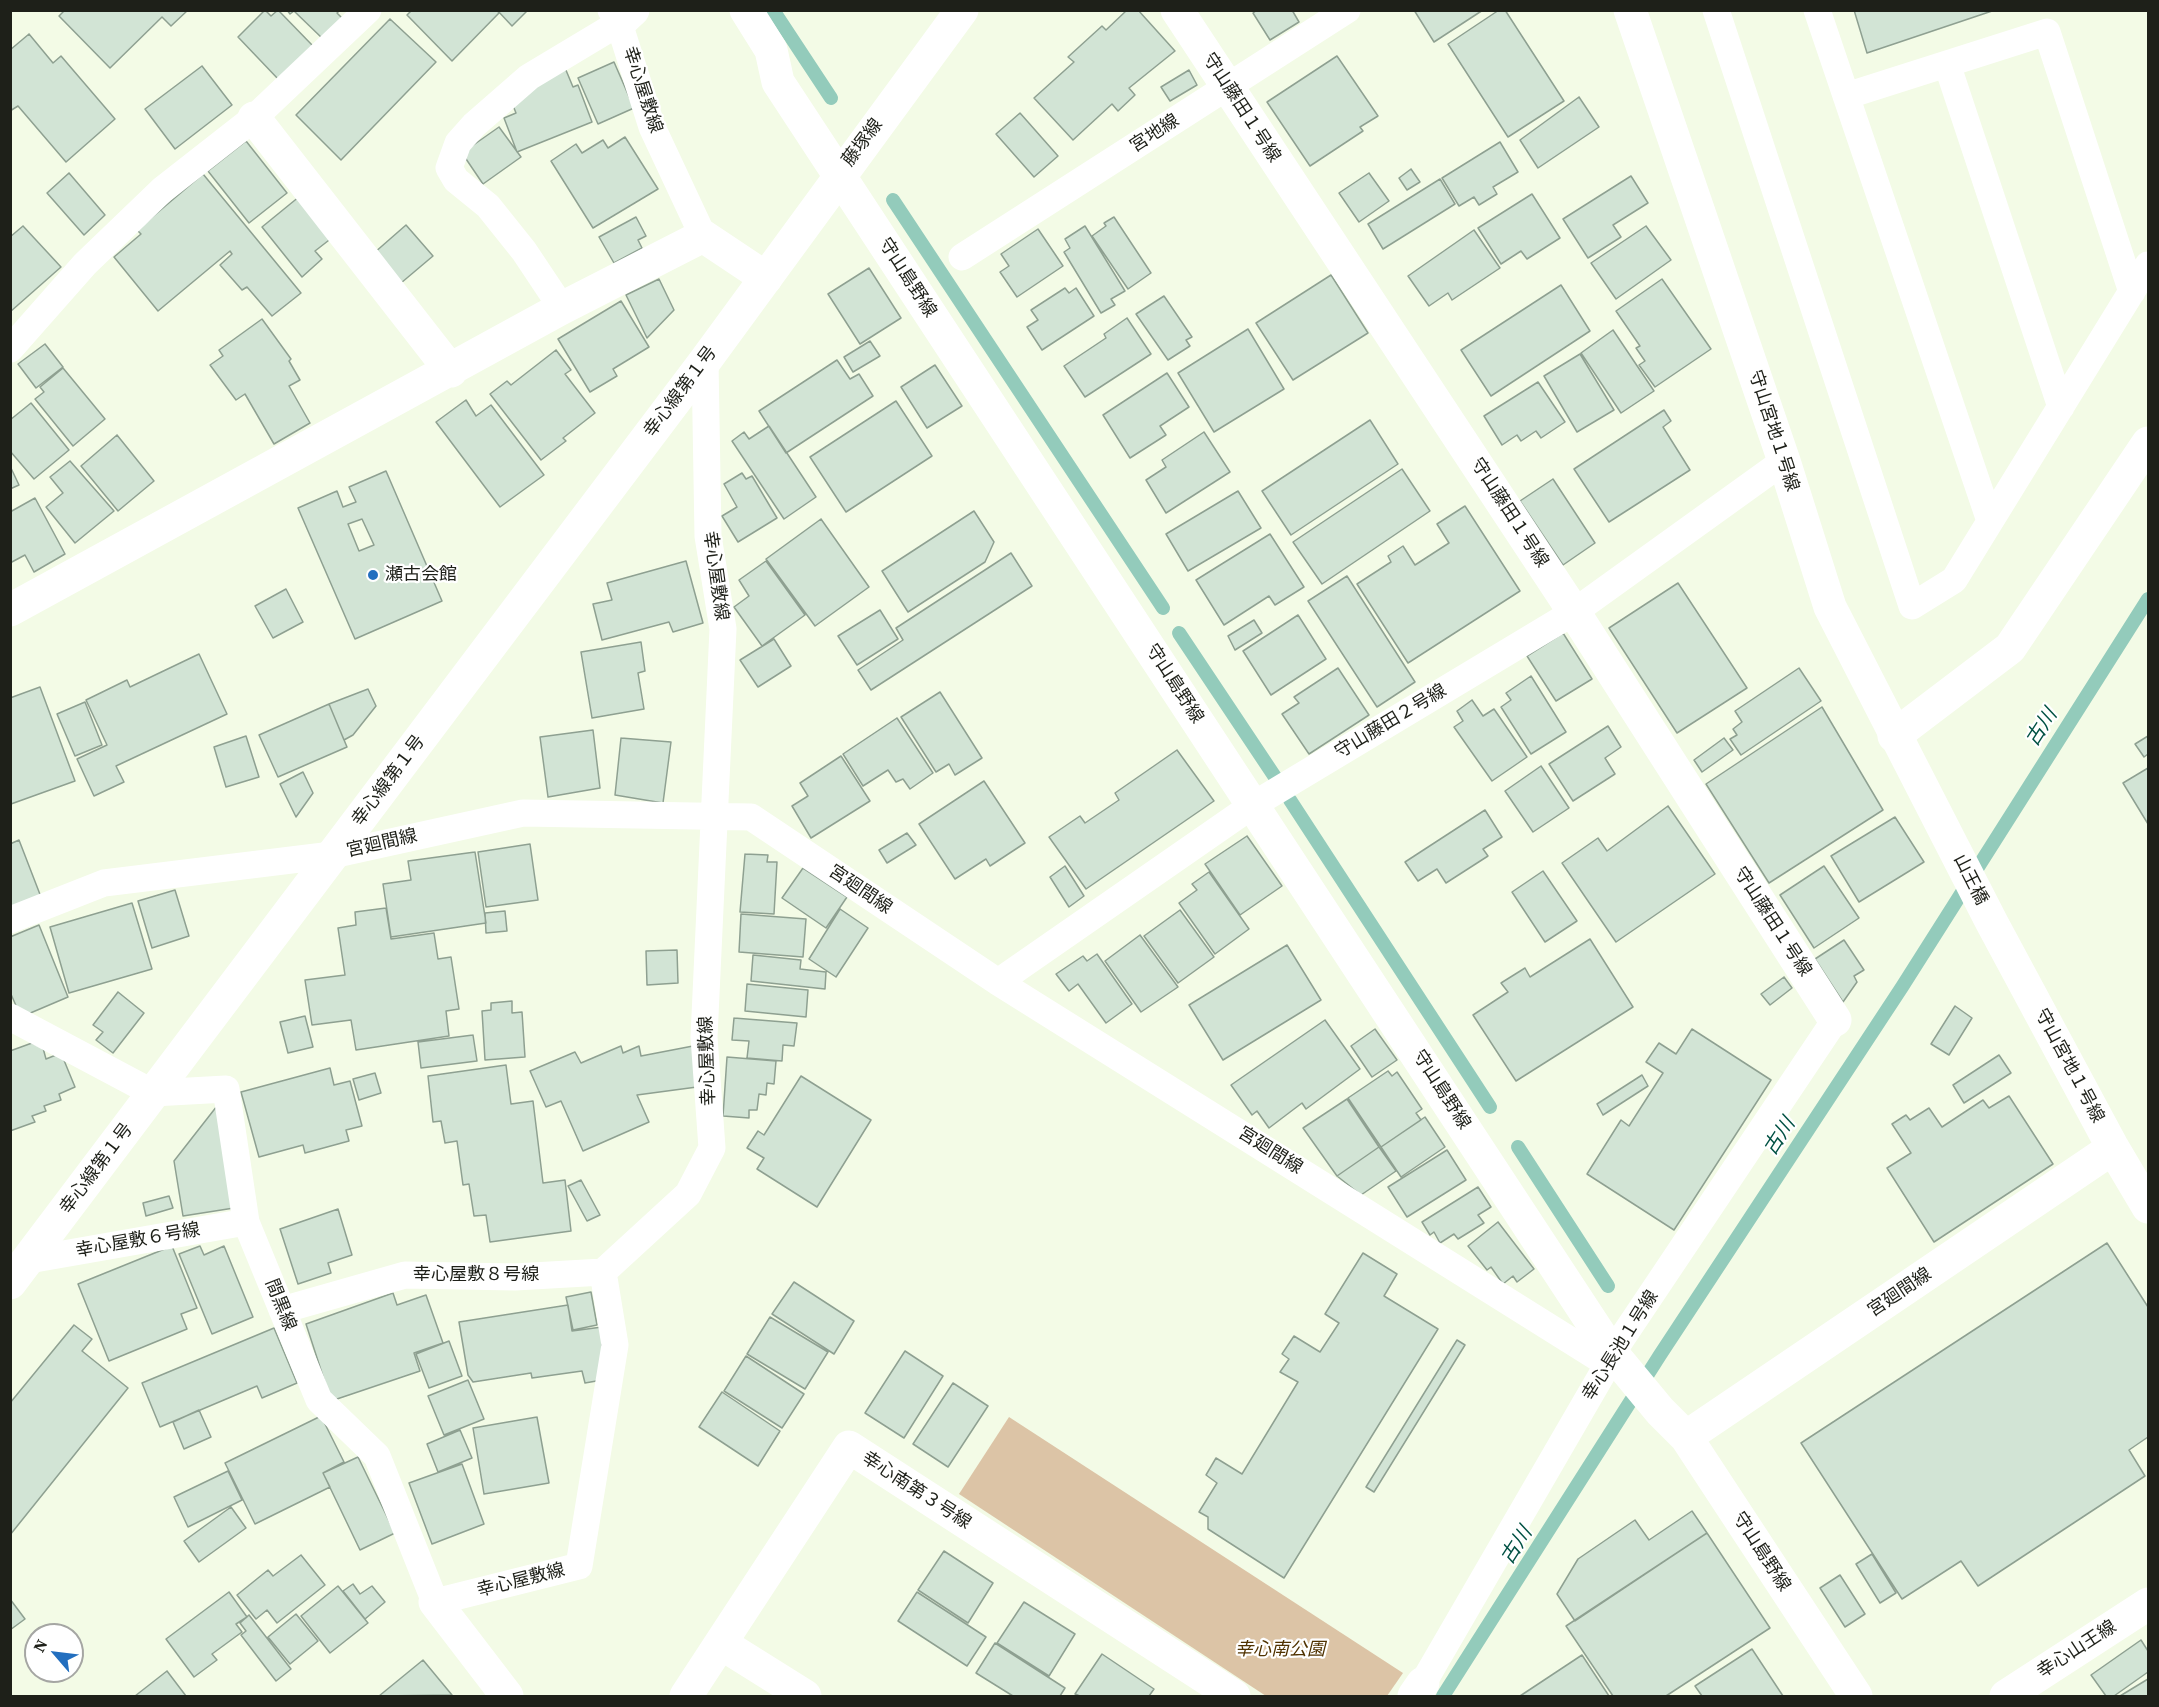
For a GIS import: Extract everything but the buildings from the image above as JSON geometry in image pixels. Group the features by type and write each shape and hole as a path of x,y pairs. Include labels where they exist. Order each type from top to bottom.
{"street":[{"name":"守山島野線","path":"746,10 771,50 778,82 1254,805 1610,1358 1686,1437 1856,1696"},
{"name":"藤塚線","path":"766,278 839,175 962,10"},
{"name":"守山藤田１号線","path":"1177,10 1574,612 1835,1020"},
{"name":"守山宮地１号線","path":"1630,10 1784,461 1830,607 1948,838"},
{"path":"254,118 451,371"},
{"path":"10,610 451,371 562,308 704,236 766,278"},
{"name":"幸心線第１号","path":"20,1271 766,278"},
{"path":"1894,736 2010,648 2148,443"},
{"name":"山王橋","path":"1948,838 1992,923"},
{"name":"守山宮地１号線","path":"1992,923 2113,1148 2148,1207"},
{"name":"宮廻間線","path":"1686,1437 2113,1148"},
{"name":"幸心南第３号線","path":"687,1696 849,1447 1234,1696"},
{"name":"間黒線","path":"435,1602 507,1696"},
{"name":"幸心山王線","path":"2006,1696 2148,1604"},
{"path":"722,1644 805,1696"}],"lane":[{"path":"10,349 93,255 162,190 254,118 368,10"},
{"name":"宮地線","path":"962,257 1347,10"},
{"path":"1716,10 1912,606 1954,580 2148,265"},
{"path":"1817,10 1990,521"},
{"path":"562,308 524,251 488,206 456,180 449,168 458,143 474,125 529,77 621,15"},
{"name":"幸心屋敷線","path":"621,15 652,127 704,236"},
{"path":"1846,96 2047,32 2132,292"},
{"path":"1947,64 2061,407"},
{"name":"幸心屋敷線","path":"435,1602 579,1566 615,1345 603,1272 688,1194 712,1148 704,1037 723,628 708,536 705,361"},
{"name":"守山藤田２号線","path":"998,982 1254,805 1574,612 1784,461"},
{"name":"宮廻間線","path":"10,920 104,883 332,855 523,813 751,817 998,982 1610,1358"},
{"path":"10,1017 153,1093"},
{"name":"幸心長池１号線","path":"1418,1690 1610,1358 1835,1020"},
{"name":"間黒線","path":"153,1093 226,1089 246,1222 318,1400 377,1456 435,1602"},
{"name":"幸心屋敷６号線","path":"20,1271 246,1222"},
{"name":"幸心屋敷８号線","path":"282,1311 405,1275 515,1277 603,1272"}],"green space":[{"name":"幸心南公園","path":"1009,1417 1403,1673 1387,1696 1266,1696 959,1494"}],"waterway":[{"path":"773,10 831,98"},
{"path":"893,200 1163,608"},
{"name":"古川","path":"1443,1696 1660,1355 1902,987 2148,599"},
{"path":"1179,633 1275,777"},
{"path":"1290,800 1490,1107"},
{"path":"1518,1147 1608,1286"}],"place":[{"name":"瀬古会館","path":"373,575"}]}
